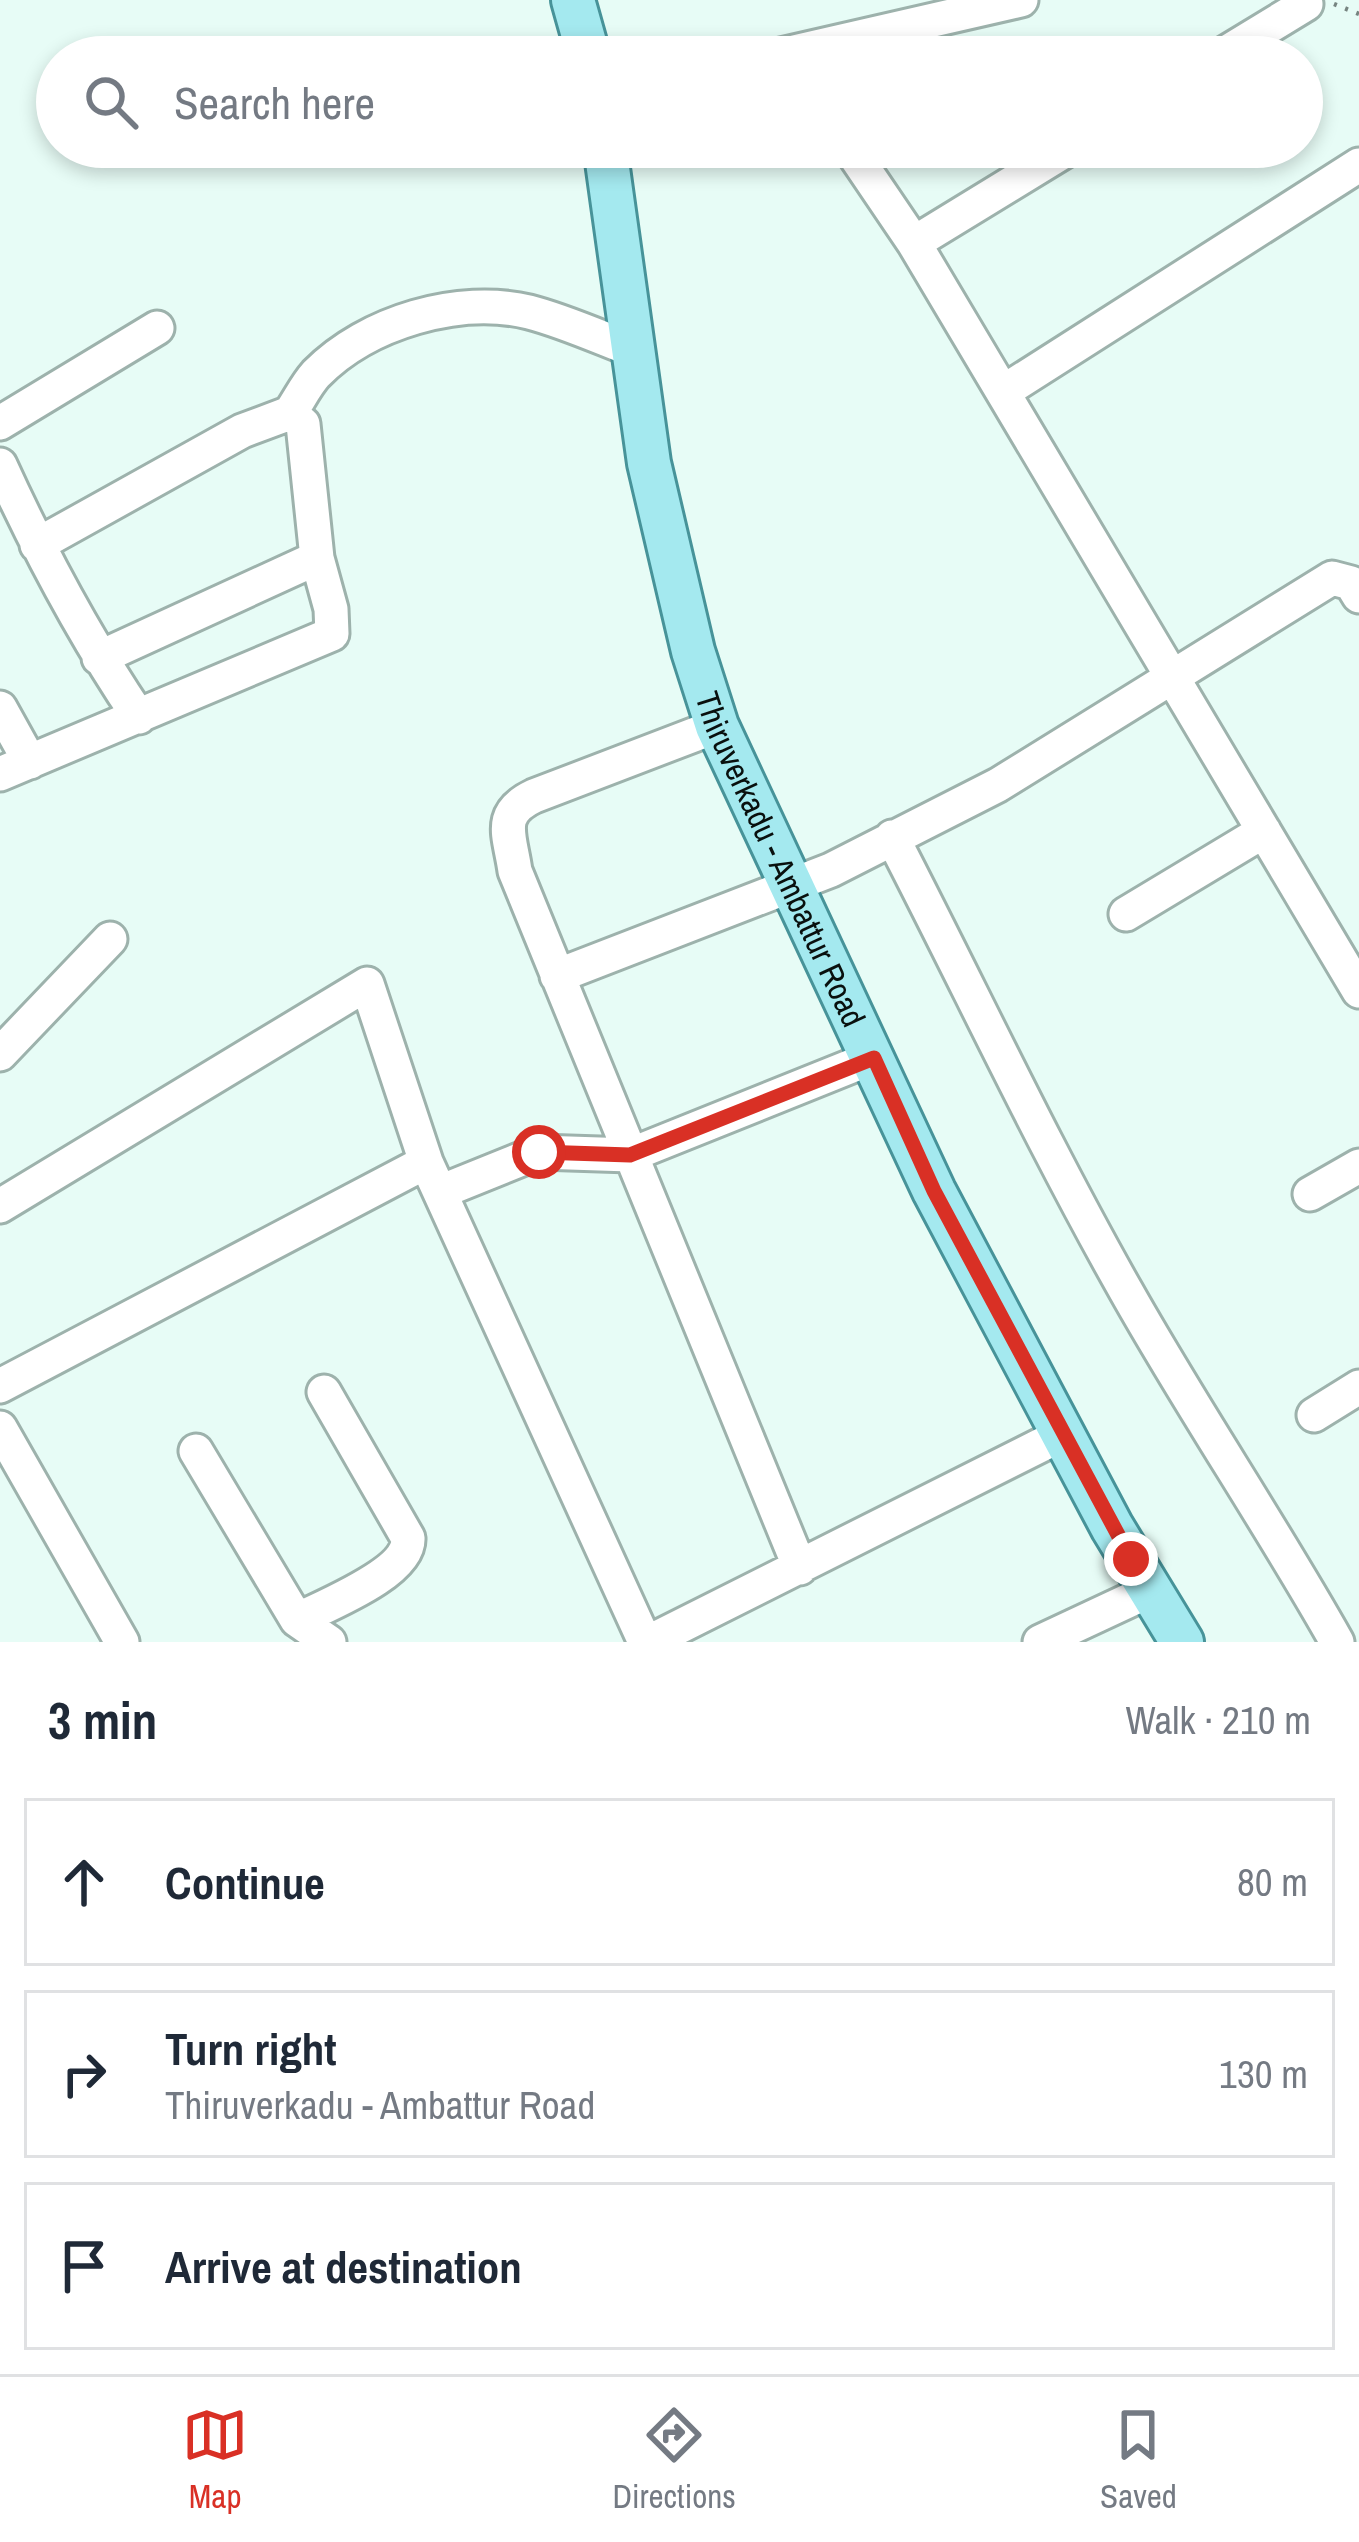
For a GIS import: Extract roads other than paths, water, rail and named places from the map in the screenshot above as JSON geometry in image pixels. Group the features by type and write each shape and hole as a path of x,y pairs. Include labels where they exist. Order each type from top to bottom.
{"main road":[{"path":"573,0 583,36"},
{"name":"Thiruverkadu - Ambattur Road","path":"608,168 649,463 693,651 716,726 934,1191 1149,1592 1182,1642"}],"street":[{"path":"867,36 1021,0"},
{"path":"1253,36 1306,4"},
{"path":"1003,392 1359,165"},
{"path":"863,168 914,243 1359,991"},
{"path":"914,243 1037,168"},
{"path":"37,545 242,431 290,412 316,374 356,345 405,320 451,307 529,312 634,350"},
{"path":"0,423 157,328"},
{"path":"0,708 15,768 332,634 331,609 317,557 303,424 290,412"},
{"path":"0,465 99,658 139,717"},
{"path":"99,658 317,557"},
{"path":"557,976 831,870 998,785 1332,578 1356,586"},
{"path":"716,726 515,805 508,818 515,871 800,1568"},
{"path":"1126,914 1264,831"},
{"path":"892,837 1124,1288 1337,1642"},
{"path":"0,1054 110,939"},
{"path":"0,1207 368,984 433,1177 647,1642 1063,1434"},
{"path":"0,1386 433,1177 539,1152 630,1155 874,1058"},
{"path":"1310,1194 1359,1166"},
{"path":"1315,1415 1359,1387"},
{"path":"297,1620 394,1568 409,1548 408,1538 324,1392"},
{"path":"0,1428 122,1642"},
{"path":"196,1451 297,1620 328,1642"},
{"path":"1040,1642 1149,1592"}]}
